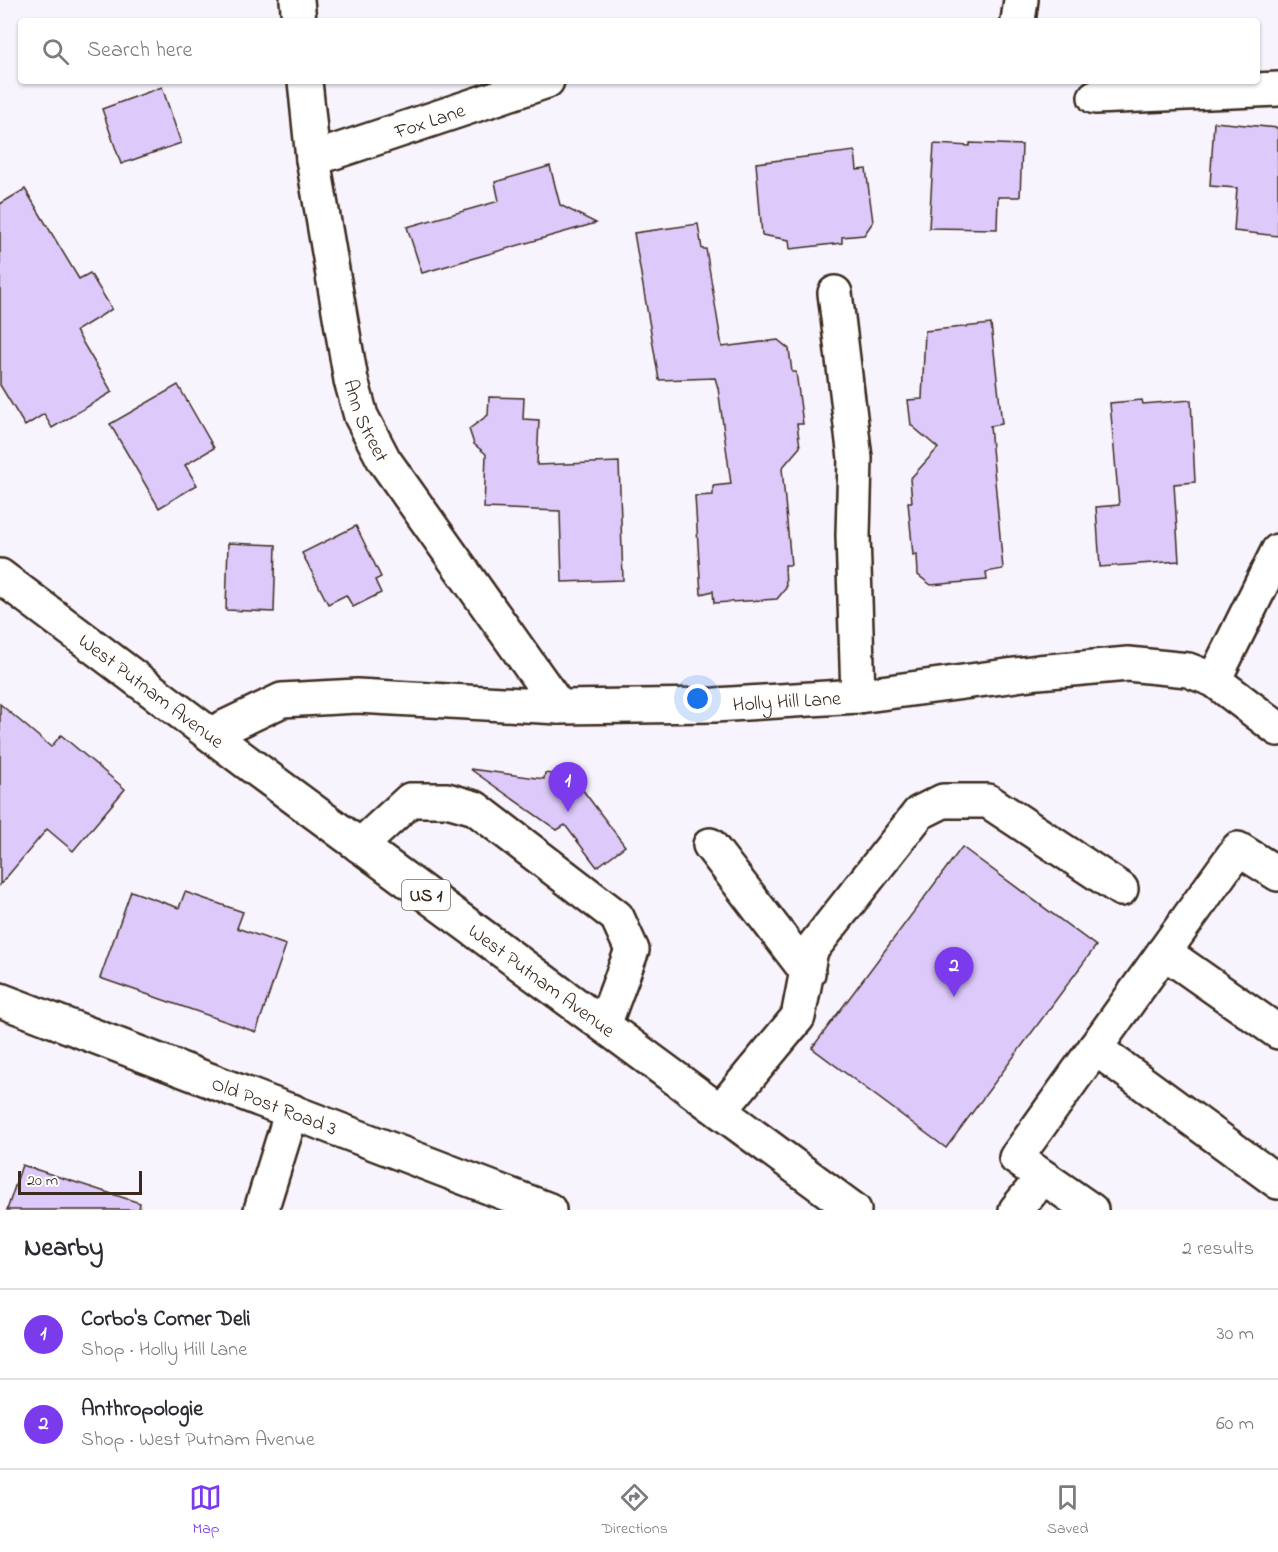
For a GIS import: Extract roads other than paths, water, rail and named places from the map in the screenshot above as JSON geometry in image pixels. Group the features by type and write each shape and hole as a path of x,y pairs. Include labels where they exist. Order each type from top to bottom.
{"street":[{"path":"297,0 299,18"},
{"path":"1018,18 1021,0"},
{"name":"Ann Street","path":"305,84 313,159 351,380 361,416 384,460 559,707"},
{"name":"Fox Lane","path":"313,159 538,84"},
{"path":"1095,97 1278,89"},
{"path":"834,293 855,458 852,535 858,696"},
{"path":"1214,680 1278,551"},
{"name":"West Putnam Avenue","path":"0,576 360,846 854,1210"},
{"name":"Holly Hill Lane","path":"210,734 282,700 357,696 559,707 715,705 858,696 1128,664 1188,669 1214,680 1278,729"},
{"path":"360,846 410,800 447,800 475,808 617,917 632,950 604,1025"},
{"path":"720,1111 798,1017 811,951 919,813 943,801 988,801 1120,889"},
{"path":"710,845 808,973"},
{"path":"1091,1210 1016,1158 1238,849 1278,874"},
{"path":"1164,952 1278,1032"},
{"name":"Old Post Road 3","path":"0,1000 549,1210"},
{"path":"1095,1048 1278,1182"},
{"path":"261,1210 292,1112"},
{"path":"1016,1210 1043,1177"}],"place":[{"name":"Corbo's Corner Deli","path":"568,812"},
{"name":"Anthropologie","path":"954,997"}]}
